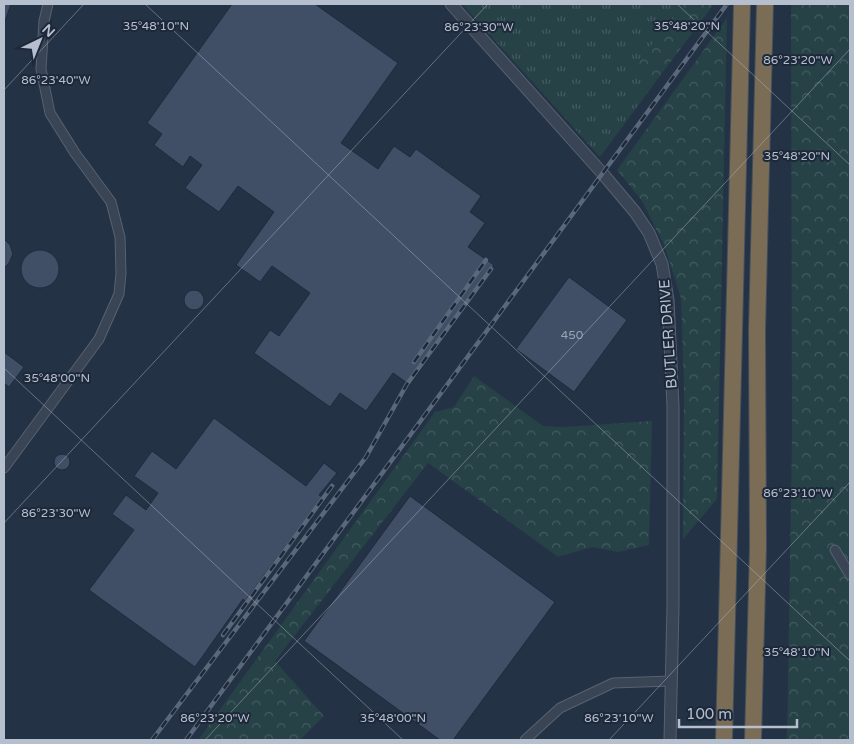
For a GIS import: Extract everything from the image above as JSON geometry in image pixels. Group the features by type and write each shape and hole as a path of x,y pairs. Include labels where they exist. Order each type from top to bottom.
{"highway":[{"path":"724,740 742,4"},
{"path":"754,740 758,547 758,330 765,5"}],"street":[{"path":"4,468 99,339 119,294 121,274 120,243 111,202 50,113 41,69 44,21 48,4"},
{"name":"BUTLER DRIVE","path":"451,4 603,174 634,212 649,233 662,264 668,300 673,406 670,740"},
{"path":"835,550 850,575"},
{"path":"526,740 560,708 613,684 671,681"}],"green space":[{"path":"462,4 682,4 636,67 657,80 600,157"},
{"path":"682,4 714,4 657,80 635,67"},
{"path":"791,4 850,4 850,740 787,740 792,437"},
{"path":"727,18 717,499 683,539 684,385 681,298 664,245 642,201 617,170"},
{"path":"474,376 543,426 563,427 652,421 649,545 618,552 592,547 558,557 428,463 275,661 324,716 300,740 198,740 435,412 454,407"}],"building":[{"path":"4,4 11,4 5,21 4,21"},
{"path":"232,4 315,4 398,63 341,143 378,169 394,146 410,157 416,149 481,196 470,212 485,223 468,247 494,265 410,385 393,373 366,411 340,393 330,407 254,353 270,330 279,336 310,293 272,266 260,282 236,265 274,212 238,186 219,212 185,188 202,165 190,156 183,167 154,145 162,134 147,123"},
{"path":"4,239 10,245 13,254 9,263 4,268"},
{"path":"40,250 54,255 59,269 54,283 40,288 26,283 21,269 26,255"},
{"path":"569,277 627,320 574,392 516,349"},
{"path":"194,290 201,293 204,300 201,307 194,310 187,307 184,300 187,293"},
{"path":"4,352 24,367 9,387 4,383"},
{"path":"214,418 306,486 324,463 337,473 319,495 322,497 245,601 243,599 195,667 89,590 134,530 112,514 126,495 146,510 158,493 134,476 152,451 176,469"},
{"path":"62,454 70,462 62,470 54,462"},
{"path":"410,496 555,602 453,740 440,740 304,641"}],"railway":[{"path":"186,740 727,4"},
{"path":"414,362 486,260"},
{"path":"152,740 366,457 407,384 491,269"},
{"path":"223,635 332,486"}]}
